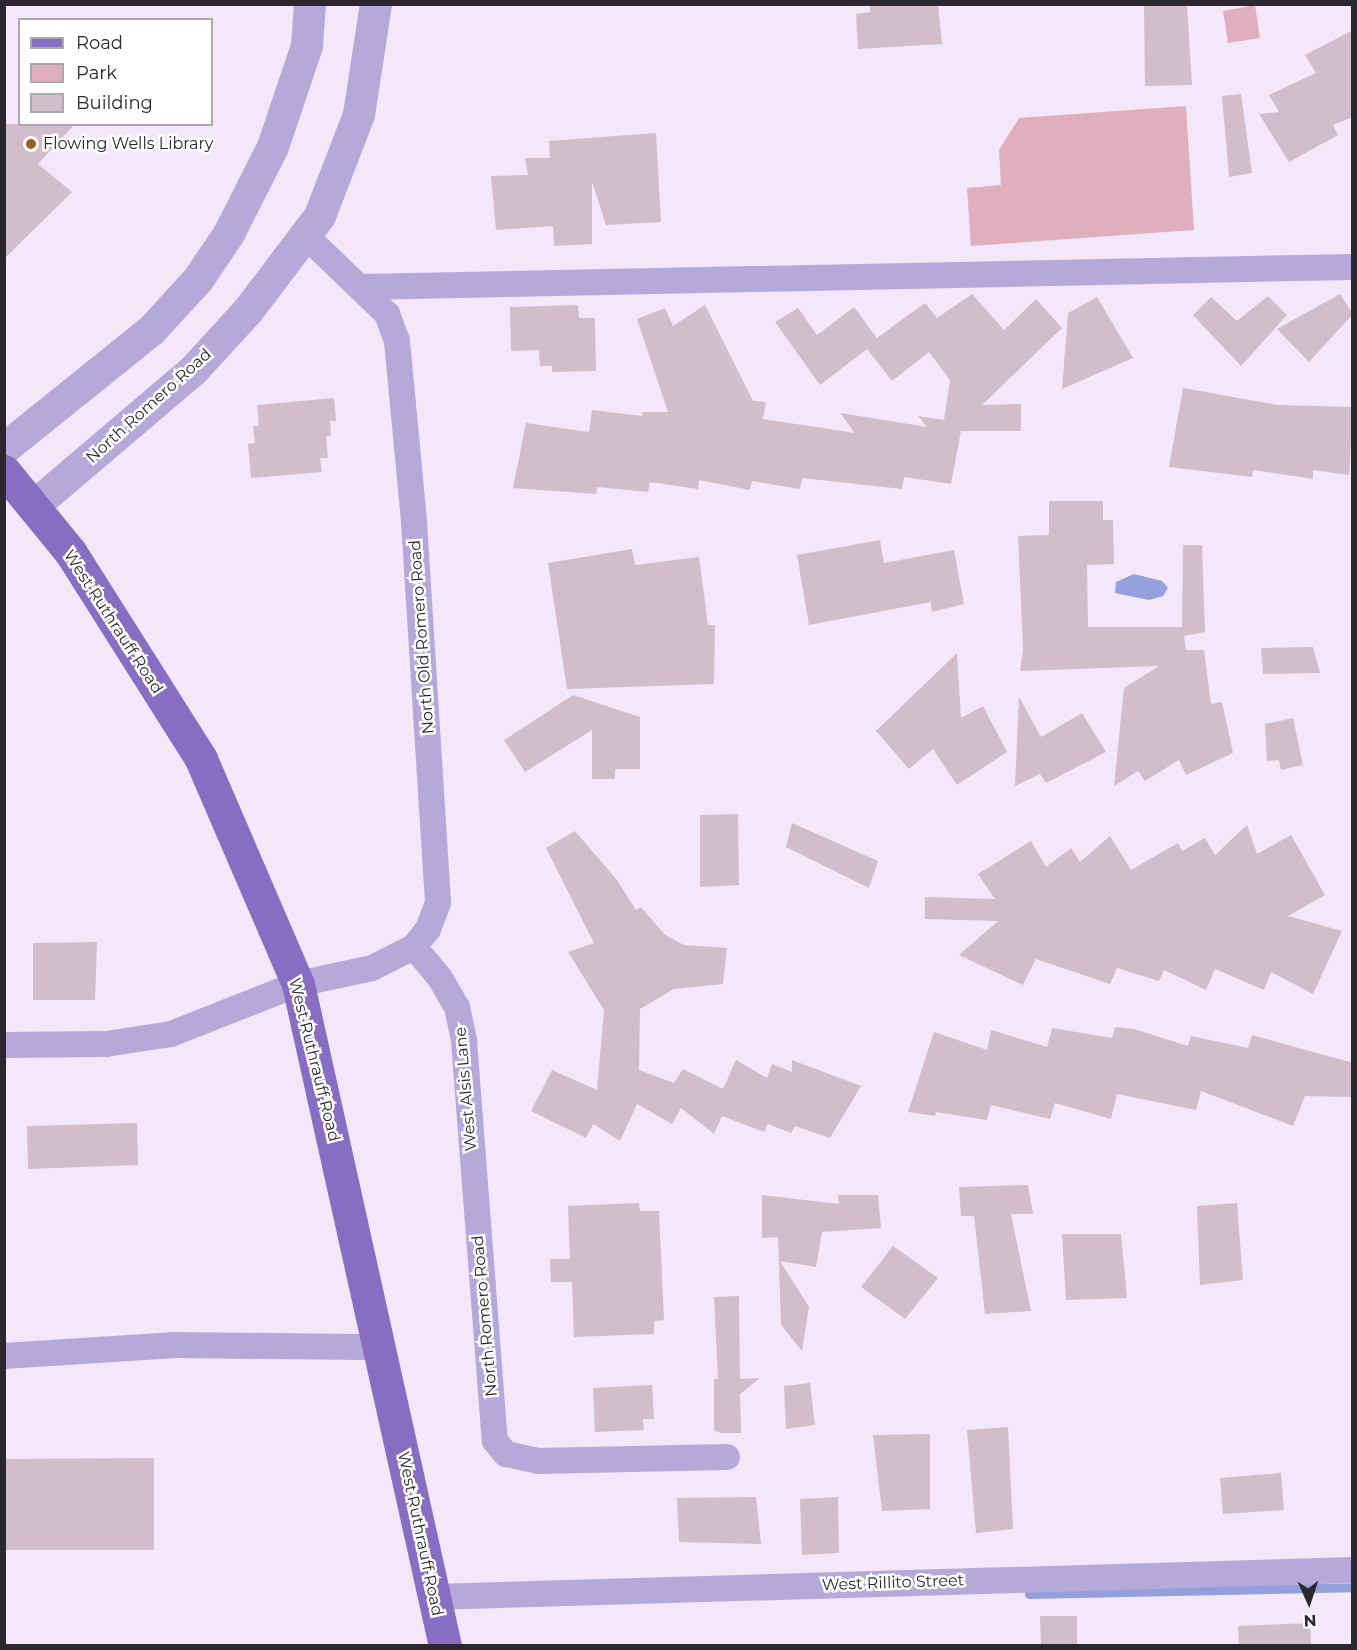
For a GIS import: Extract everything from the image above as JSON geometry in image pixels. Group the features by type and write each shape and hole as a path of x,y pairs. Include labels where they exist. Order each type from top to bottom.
{"main road":[{"name":"West Ruthrauff Road","path":"4,471 71,553 201,759 298,984 445,1646"}],"street":[{"path":"4,450 152,330 204,271 229,234 273,147 307,46 310,4"},
{"name":"North Romero Road","path":"33,507 193,371 249,311 320,216 359,116 376,4"},
{"name":"North Old Romero Road","path":"4,1045 106,1044 171,1034 298,984 372,968 414,947 428,929 438,903 414,521 397,341 387,314 305,236"},
{"path":"362,288 1353,267"},
{"name":"West Alsis Lane","path":"414,947 440,978 457,1007 464,1041 473,1173"},
{"name":"North Romero Road","path":"473,1173 495,1441 506,1454 538,1461 727,1457"},
{"path":"4,1356 172,1345 379,1347"},
{"name":"West Rillito Street","path":"434,1597 1353,1570"}],"green space":[{"path":"1255,5 1260,38 1228,43 1223,11"},
{"path":"1186,106 1194,230 971,246 967,188 1001,185 999,150 1019,118"}],"water":[{"path":"1134,574 1162,581 1168,588 1163,596 1149,600 1115,593 1116,582"}],"building":[{"path":"870,4 938,4 942,44 858,49 856,14 870,12"},
{"path":"1144,4 1187,4 1192,85 1145,86"},
{"path":"1353,30 1353,117 1333,125 1338,135 1289,162 1259,114 1279,112 1269,95 1316,73 1305,55"},
{"path":"1241,94 1252,173 1229,177 1222,96"},
{"name":"Flowing Wells Library","path":"4,124 73,126 38,164 72,192 4,259"},
{"path":"656,133 661,222 606,225 592,182 592,244 554,246 553,226 496,230 491,176 528,175 525,158 550,158 549,141"},
{"path":"972,294 1004,330 1036,299 1062,328 982,405 1021,404 1021,431 961,431 951,484 904,477 902,489 802,478 800,489 752,481 750,490 699,480 698,489 650,482 648,492 597,487 596,494 513,488 526,423 589,432 592,410 642,416 643,412 668,412 637,319 665,308 673,326 705,305 753,401 766,402 763,419 855,433 840,413 927,427 918,416 944,420 950,380 929,352 892,381 867,349 820,385 775,322 798,308 817,335 854,307 877,338 925,303 937,318"},
{"path":"1340,294 1353,314 1309,362 1277,329"},
{"path":"1268,296 1287,315 1241,366 1193,315 1211,297 1237,321"},
{"path":"1097,297 1133,358 1062,389 1068,313"},
{"path":"578,305 579,318 595,318 596,371 552,372 552,366 540,366 539,350 511,351 510,307"},
{"path":"1183,388 1278,405 1353,407 1349,475 1313,470 1313,479 1253,470 1252,477 1169,467"},
{"path":"334,398 336,421 330,421 331,436 326,436 328,458 320,458 322,472 251,478 248,444 255,443 253,426 259,426 257,405"},
{"path":"1049,501 1103,501 1103,520 1113,520 1114,564 1087,565 1088,627 1182,627 1183,545 1202,545 1205,632 1184,636 1186,650 1204,650 1211,704 1222,702 1233,753 1186,775 1179,760 1145,781 1138,771 1114,786 1124,688 1159,666 1020,671 1023,649 1018,536 1049,535"},
{"path":"880,540 884,563 954,550 964,604 932,612 931,602 809,625 797,555"},
{"path":"632,549 635,565 699,557 708,625 715,625 714,684 567,689 548,563"},
{"path":"1313,647 1320,673 1263,674 1261,648"},
{"path":"957,653 961,718 983,706 1007,752 957,785 933,749 909,769 876,731"},
{"path":"573,695 640,717 640,769 615,769 615,779 592,779 592,730 525,772 504,740"},
{"path":"1019,697 1041,737 1082,713 1106,752 1046,783 1040,774 1015,786"},
{"path":"1293,718 1303,765 1281,770 1279,760 1267,761 1265,724"},
{"path":"738,814 739,885 700,887 700,815"},
{"path":"792,823 878,861 869,888 786,847"},
{"path":"1247,825 1257,854 1291,835 1325,895 1288,916 1342,931 1313,994 1271,972 1264,990 1215,969 1206,990 1164,970 1159,981 1117,968 1110,984 1036,959 1023,985 959,955 998,921 925,919 925,897 995,899 978,874 1031,841 1046,867 1071,848 1080,862 1110,836 1131,870 1178,843 1182,851 1205,838 1215,855"},
{"path":"575,831 617,880 636,910 641,907 665,935 684,945 727,948 723,984 674,989 640,1009 639,1070 674,1083 683,1069 723,1089 736,1060 767,1078 772,1064 792,1072 792,1060 861,1086 830,1138 795,1126 791,1133 768,1124 764,1132 722,1116 714,1134 681,1108 672,1124 637,1104 620,1141 593,1124 586,1138 531,1111 552,1070 597,1090 604,1010 568,952 594,943 546,848"},
{"path":"97,942 95,1000 33,1000 33,943"},
{"path":"1115,1027 1134,1029 1188,1046 1191,1036 1248,1048 1252,1035 1353,1063 1353,1097 1305,1096 1293,1126 1201,1091 1196,1110 1117,1094 1111,1119 1055,1103 1050,1119 991,1105 987,1120 936,1112 935,1116 908,1112 934,1032 987,1050 991,1030 1047,1047 1052,1028 1112,1038"},
{"path":"137,1123 138,1165 28,1169 27,1126"},
{"path":"1028,1185 1033,1214 1011,1214 1031,1311 985,1314 974,1216 961,1216 959,1187"},
{"path":"762,1195 839,1204 838,1195 878,1195 881,1228 822,1232 816,1267 780,1261 809,1307 802,1351 781,1325 778,1237 762,1238"},
{"path":"639,1203 640,1211 659,1211 664,1320 654,1321 654,1334 574,1337 572,1282 551,1282 550,1259 570,1259 568,1206"},
{"path":"1237,1203 1243,1280 1200,1285 1197,1206"},
{"path":"1062,1234 1121,1234 1127,1298 1066,1300"},
{"path":"893,1246 938,1278 905,1319 861,1287"},
{"path":"739,1296 740,1379 760,1378 740,1394 741,1433 721,1433 714,1431 714,1379 718,1379 714,1297"},
{"path":"810,1383 815,1425 786,1429 784,1386"},
{"path":"652,1385 654,1419 643,1419 644,1430 595,1432 593,1388"},
{"path":"1008,1427 1013,1529 976,1533 967,1430"},
{"path":"930,1434 930,1509 882,1511 873,1435"},
{"path":"154,1458 154,1550 4,1550 4,1459"},
{"path":"1281,1473 1284,1510 1223,1514 1220,1478"},
{"path":"756,1497 761,1544 679,1542 677,1498"},
{"path":"838,1497 839,1553 802,1555 800,1499"},
{"path":"1040,1616 1077,1616 1077,1646 1041,1646"},
{"path":"1310,1623 1311,1646 1239,1646 1238,1626"}],"waterway":[{"path":"1029,1594 1352,1587"}],"place":[{"name":"Flowing Wells Library","path":"31,144"}]}
